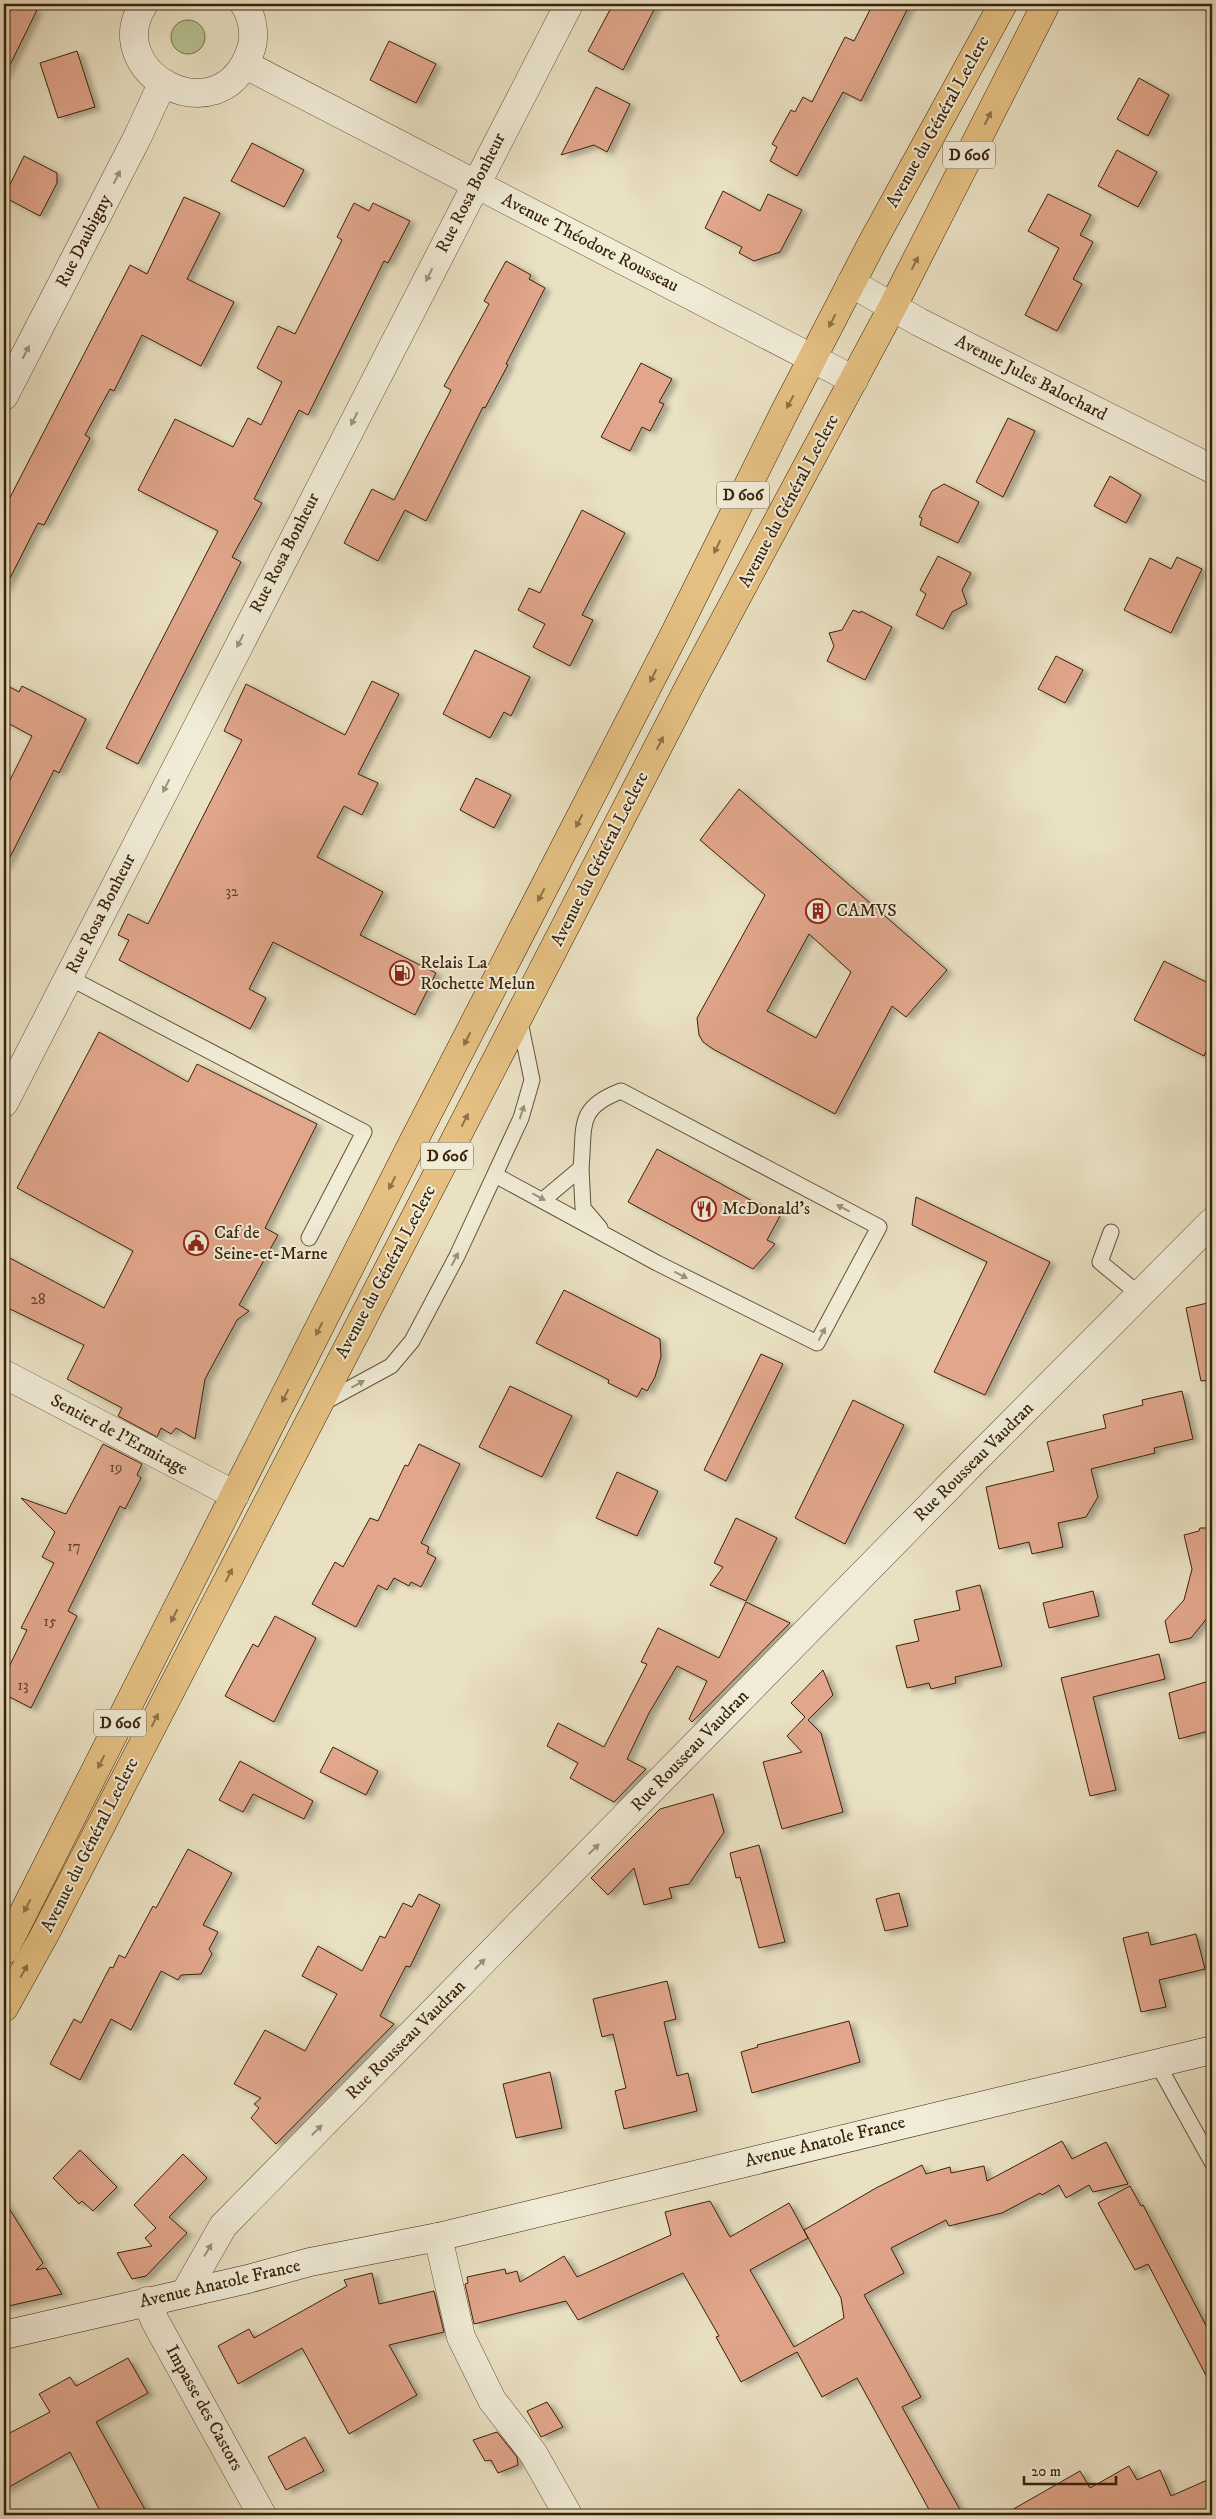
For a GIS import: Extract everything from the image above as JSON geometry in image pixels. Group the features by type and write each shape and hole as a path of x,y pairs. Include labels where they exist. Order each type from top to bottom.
{"main road":[{"name":"Avenue du Général Leclerc","path":"4,1951 851,283 1003,4"},
{"name":"Avenue du Général Leclerc","path":"4,2008 692,681 893,306 1046,4"}],"street":[{"path":"140,5 136,23 136,40 140,58 149,72 162,84 180,92 199,94 217,89 234,79 246,64 253,46 252,25 244,4"},
{"name":"Rue Rosa Bonheur","path":"4,1103 569,4"},
{"name":"Avenue Théodore Rousseau","path":"246,64 854,380"},
{"name":"Rue Daubigny","path":"4,396 137,138 162,84"},
{"name":"Avenue Jules Balochard","path":"851,283 1212,469"},
{"name":"Rue Rousseau Vaudran","path":"185,2292 223,2226 977,1458 1212,1222"},
{"name":"Sentier de l'Ermitage","path":"4,1374 235,1495"},
{"name":"Avenue Anatole France","path":"4,2335 248,2279 310,2262 438,2237 1212,2050"},
{"path":"438,2237 461,2337 492,2400 532,2453 568,2515"},
{"name":"Impasse des Castors","path":"147,2301 155,2321 262,2515"}],"lane":[{"path":"68,977 364,1132 309,1238"},
{"path":"315,1407 391,1366 412,1341 457,1256 521,1118 532,1080 519,1016"},
{"path":"495,1175 606,1234 817,1343 879,1227 621,1091 600,1099 587,1113 581,1168 584,1208 606,1234"},
{"path":"543,1200 581,1168"},
{"path":"1111,1232 1100,1262 1140,1295"},
{"path":"1158,2063 1212,2162"}],"green space":[{"path":"188,20 200,25 205,37 200,49 188,54 176,49 171,37 176,25"}],"building":[{"path":"9,4 24,4 37,10 4,77 4,13"},
{"path":"613,4 657,4 623,70 588,51"},
{"path":"873,4 910,4 861,101 843,92 797,176 770,161 777,147 772,144 791,110 795,112 803,97 812,102 845,37 854,41"},
{"path":"389,41 436,64 416,103 370,80"},
{"path":"77,51 95,107 58,118 40,63"},
{"path":"1139,78 1169,95 1148,136 1117,119"},
{"path":"596,87 630,104 607,152 594,145 561,155"},
{"path":"252,143 304,170 284,207 231,181"},
{"path":"1117,150 1157,172 1138,207 1098,186"},
{"path":"24,156 57,173 57,183 40,216 4,197"},
{"path":"723,191 760,211 768,194 802,210 780,252 754,261 739,253 742,247 705,228"},
{"path":"1048,194 1091,215 1080,235 1093,242 1073,279 1082,284 1057,331 1025,315 1059,248 1028,231"},
{"path":"184,197 220,213 187,279 234,302 201,366 142,335 114,391 110,389 85,435 90,438 44,525 38,523 4,590 4,509 130,265 147,274"},
{"path":"354,203 369,211 373,203 410,221 388,263 384,261 308,415 299,410 254,499 262,503 232,557 241,562 138,764 106,748 218,531 138,490 175,419 233,447 248,418 261,425 282,382 257,368 278,326 295,334 342,240 337,237"},
{"path":"506,261 531,275 529,279 545,288 506,364 508,365 485,408 483,407 426,521 405,510 378,561 344,543 372,489 394,500 451,390 444,386 489,304 484,301"},
{"path":"641,363 672,379 659,402 664,404 650,431 642,427 630,451 601,437"},
{"path":"1008,418 1035,431 1003,497 976,482"},
{"path":"1110,476 1141,495 1126,523 1094,506"},
{"path":"944,484 979,502 958,543 920,525 922,518 919,517 932,491"},
{"path":"582,510 625,533 582,615 593,620 570,666 533,647 545,624 518,610 529,588 540,593"},
{"path":"938,556 971,573 962,590 967,604 952,612 943,629 916,615 926,594 920,590"},
{"path":"1177,557 1202,569 1171,633 1124,610 1150,558 1171,569"},
{"path":"853,610 860,613 861,611 892,627 865,680 827,661 834,646 829,633 842,630"},
{"path":"475,650 530,677 511,716 504,712 490,738 443,714"},
{"path":"1056,656 1083,670 1065,703 1038,689"},
{"path":"372,681 399,694 358,774 378,783 362,815 344,806 317,857 383,892 360,935 436,973 415,1015 273,942 249,989 266,998 250,1029 119,960 129,940 118,935 128,914 148,924 242,740 224,731 246,684 345,735"},
{"path":"4,684 19,692 22,686 86,719 59,773 54,770 4,869 4,792 32,736 4,721"},
{"path":"476,778 511,795 494,828 460,810"},
{"path":"739,789 947,970 906,1017 892,1006 835,1114 713,1049 703,1042 699,1035 697,1018 765,895 700,840","holes":["809,934 851,972 816,1038 767,1011"]},
{"path":"1164,961 1212,985 1212,1038 1204,1056 1134,1020"},
{"name":"Caf de Seine-et-Marne","path":"99,1032 188,1082 197,1064 317,1124 265,1228 278,1235 239,1305 249,1311 237,1320 205,1379 195,1439 176,1428 171,1434 161,1428 157,1437 118,1416 122,1408 67,1379 84,1345 4,1306 4,1255 104,1308 133,1251 17,1188"},
{"name":"McDonald's","path":"657,1149 780,1216 767,1240 775,1244 753,1269 628,1202"},
{"path":"916,1197 1050,1262 985,1395 934,1372 987,1262 912,1225"},
{"path":"564,1290 660,1339 661,1357 655,1377 647,1391 642,1388 637,1397 608,1383 609,1380 536,1343"},
{"path":"1212,1302 1212,1380 1201,1381 1186,1308"},
{"path":"761,1354 783,1364 726,1481 704,1470"},
{"path":"510,1386 572,1416 542,1477 479,1447"},
{"path":"1182,1391 1193,1439 1154,1448 1155,1453 1091,1469 1098,1497 1086,1517 1058,1523 1063,1547 1032,1554 1029,1542 999,1549 986,1487 1054,1471 1047,1442 1106,1428 1103,1415 1143,1405 1142,1400"},
{"path":"853,1400 904,1425 845,1544 795,1518"},
{"path":"103,1444 142,1464 137,1475 141,1478 125,1509 120,1506 68,1611 77,1616 31,1708 4,1694 4,1677 27,1630 21,1628 54,1563 42,1557 55,1532 21,1498 66,1514"},
{"path":"419,1444 460,1464 421,1543 429,1547 427,1553 436,1558 421,1587 411,1582 409,1586 394,1578 387,1590 378,1585 356,1627 312,1604 335,1562 343,1567 370,1518 378,1521 405,1465 408,1466"},
{"path":"617,1472 658,1491 637,1536 596,1518"},
{"path":"736,1518 777,1538 746,1601 710,1585 723,1567 714,1563"},
{"path":"1200,1528 1212,1528 1212,1612 1191,1638 1170,1643 1165,1621 1184,1600 1192,1569 1184,1535 1199,1531"},
{"path":"980,1585 1002,1666 955,1677 956,1683 931,1689 929,1683 907,1688 896,1646 919,1641 914,1620 960,1610 956,1591"},
{"path":"1093,1591 1099,1616 1049,1628 1043,1603"},
{"path":"746,1602 790,1623 692,1722 689,1719 707,1681 677,1666 649,1713 627,1759 646,1769 614,1802 570,1778 578,1763 547,1746 558,1723 604,1747 647,1664 641,1662 658,1628 719,1658"},
{"path":"275,1616 316,1638 274,1722 225,1696 253,1644 258,1647"},
{"path":"1159,1654 1165,1679 1093,1697 1116,1790 1090,1796 1061,1678"},
{"path":"823,1670 833,1695 808,1720 821,1733 843,1812 782,1829 763,1762 802,1752 787,1736 805,1717 791,1703"},
{"path":"1209,1681 1212,1694 1212,1730 1179,1739 1169,1693"},
{"path":"333,1747 378,1771 366,1795 320,1772"},
{"path":"240,1761 313,1801 304,1819 253,1794 243,1812 219,1800"},
{"path":"713,1794 724,1832 689,1884 669,1888 672,1898 644,1905 634,1868 608,1895 591,1878 660,1809"},
{"path":"759,1845 785,1942 759,1948 740,1877 736,1878 730,1853"},
{"path":"188,1849 232,1873 203,1925 218,1932 209,1949 212,1954 201,1974 181,1975 178,1980 161,1971 131,2030 111,2019 80,2080 50,2064 74,2019 81,2023 110,1967 113,1968 119,1955 125,1958 153,1906 156,1908"},
{"path":"899,1893 908,1926 885,1931 876,1899"},
{"path":"419,1894 440,1905 410,1967 406,1966 380,2016 394,2024 276,2144 251,2118 259,2108 254,2104 261,2098 234,2084 265,2030 305,2051 337,1994 302,1976 318,1946 362,1971 380,1936 385,1938 403,1903 412,1907"},
{"path":"1148,1932 1151,1945 1196,1934 1205,1969 1159,1980 1166,2007 1141,2012 1123,1938"},
{"path":"667,1981 676,2019 664,2022 677,2076 688,2073 697,2111 624,2129 615,2091 626,2088 613,2034 602,2037 593,1999"},
{"path":"849,2021 860,2062 752,2093 741,2052 758,2047 757,2045"},
{"path":"550,2072 562,2128 516,2138 503,2084"},
{"path":"1062,2141 1072,2159 1106,2142 1128,2184 1093,2192 1089,2185 1066,2198 1059,2185 1002,2213 949,2226 946,2220 891,2248 904,2273 864,2295 921,2397 902,2407 963,2515 932,2515 857,2378 822,2397 797,2352 741,2382 716,2337 719,2336 683,2273 578,2320 566,2301 474,2324 465,2284 468,2283 467,2277 505,2269 506,2274 517,2271 520,2282 564,2256 577,2277 671,2235 665,2212 710,2201 730,2237 789,2203 808,2238 750,2270 794,2347 844,2318 841,2298 804,2230 876,2188 922,2165 926,2174 950,2167 951,2173 984,2166 987,2181"},
{"path":"80,2150 117,2187 93,2211 82,2201 79,2204 53,2178"},
{"path":"183,2154 207,2178 169,2217 187,2233 146,2276 132,2279 117,2253 152,2246 145,2238 156,2228 134,2205"},
{"path":"1130,2186 1141,2206 1143,2205 1212,2337 1212,2387 1148,2264 1135,2270 1098,2203"},
{"path":"4,2200 43,2263 36,2270 46,2268 62,2294 4,2307"},
{"path":"372,2273 379,2304 434,2291 444,2332 389,2345 417,2395 349,2434 302,2348 238,2384 218,2346 249,2329 254,2338 347,2286 344,2280"},
{"path":"128,2358 148,2393 96,2422 148,2515 102,2515 70,2452 4,2490 4,2436 50,2412 39,2394 70,2377 76,2386"},
{"path":"547,2402 563,2427 541,2437 527,2411"},
{"path":"497,2432 517,2457 518,2465 498,2473 491,2460 485,2461 473,2440"},
{"path":"305,2437 324,2471 286,2490 268,2457"},
{"path":"1129,2466 1137,2480 1160,2470 1171,2496 1212,2478 1212,2515 1003,2515 1080,2471 1090,2488"}],"place":[{"name":"CAMVS","path":"818,911"},
{"name":"Relais La Rochette Melun","path":"402,973"},
{"name":"McDonald's","path":"704,1209"},
{"name":"Caf de Seine-et-Marne","path":"196,1243"}]}
